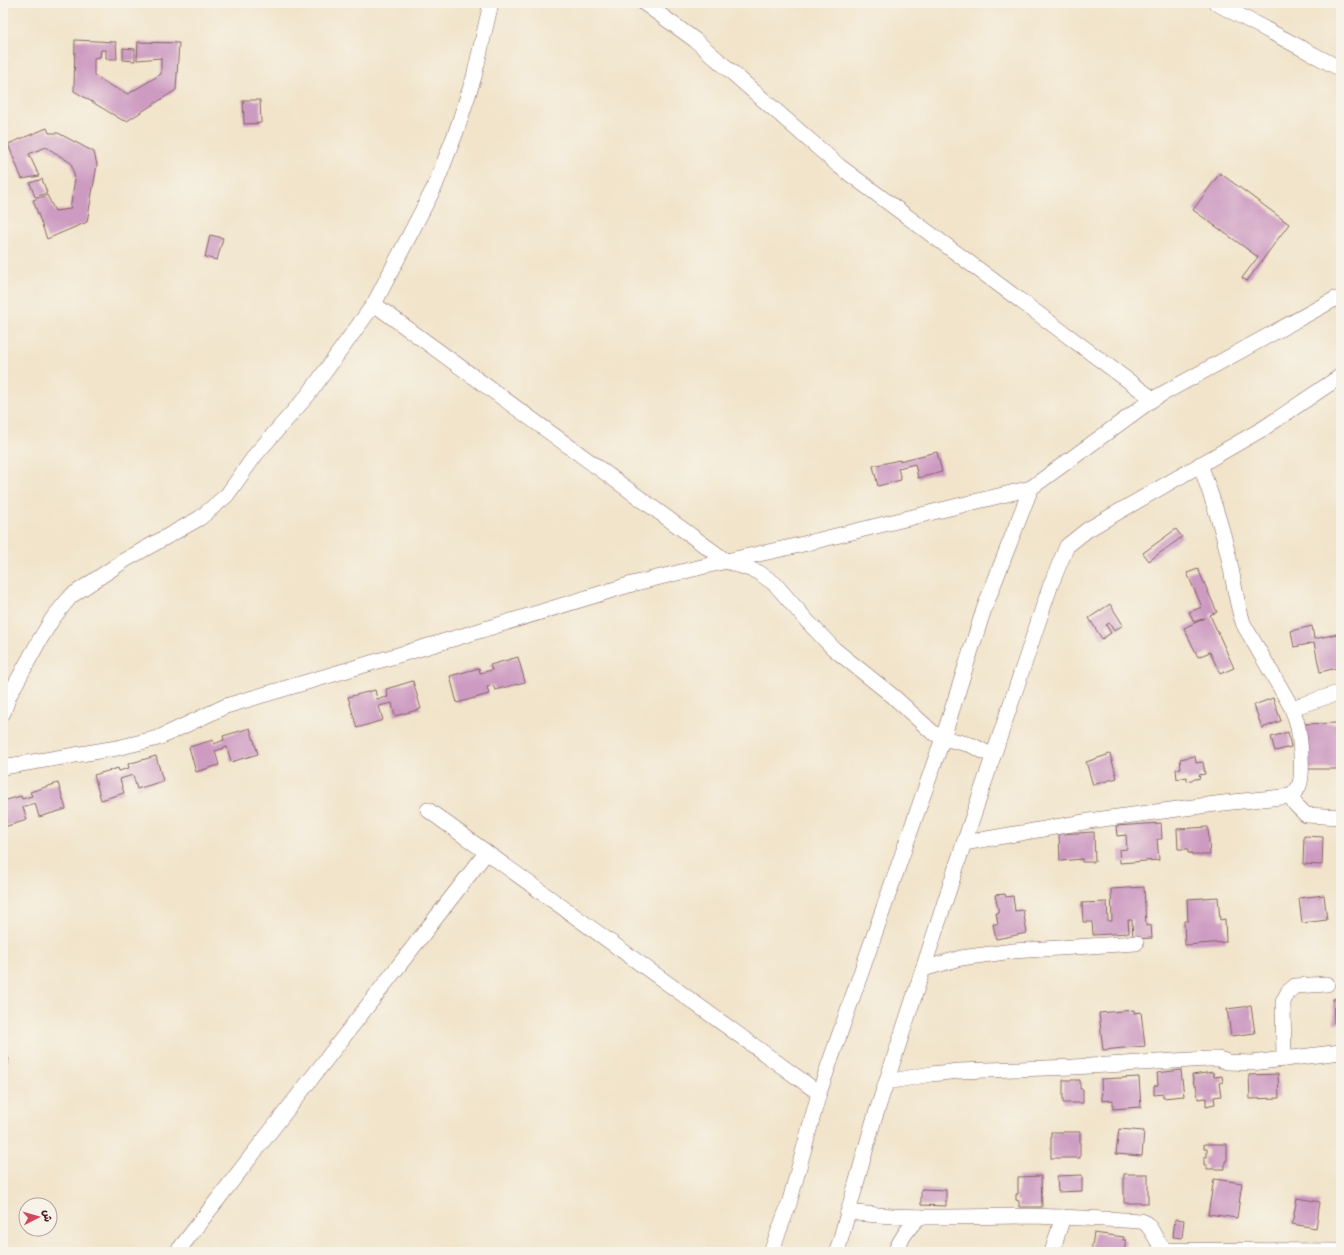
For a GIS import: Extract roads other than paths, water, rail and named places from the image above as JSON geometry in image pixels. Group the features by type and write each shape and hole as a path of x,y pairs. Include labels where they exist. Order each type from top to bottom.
{"street":[{"path":"3,713 9,696 39,641 53,618 71,596 125,560 200,518 228,495 256,454 308,395 374,304 435,186 456,132 474,77 491,3"},
{"path":"644,3 696,40 839,166 1153,399"},
{"path":"1216,3 1341,70"},
{"path":"3,767 117,748 158,738 226,706 632,584 791,547 1031,488 1153,399 1335,298"},
{"path":"374,304 726,561 758,572 775,584 834,649 894,697 932,732 943,738 971,746 993,756"},
{"path":"837,1252 886,1082 1051,584 1067,546 1087,530 1264,428 1341,376"},
{"path":"964,843 1095,820 1223,803 1291,796 1300,784 1300,743 1297,723 1292,708 1244,625 1240,614 1229,557 1214,504 1200,464"},
{"path":"771,1252 789,1204 819,1093 943,738 984,609 1031,488"},
{"path":"1292,708 1341,692"},
{"path":"1291,796 1295,804 1306,815 1341,817"},
{"path":"428,810 819,1093"},
{"path":"176,1252 486,853"},
{"path":"923,970 961,958 1013,951 1136,942"},
{"path":"1284,1059 1284,1002 1288,992 1295,986 1327,984"},
{"path":"886,1082 931,1074 959,1071 1073,1067 1208,1059 1252,1063 1341,1052"},
{"path":"848,1212 876,1216 1063,1217 1118,1219 1146,1222 1150,1226 1157,1243 1166,1250 1333,1251"},
{"path":"895,1252 900,1240 908,1228 919,1217"},
{"path":"1052,1252 1063,1217"}]}
